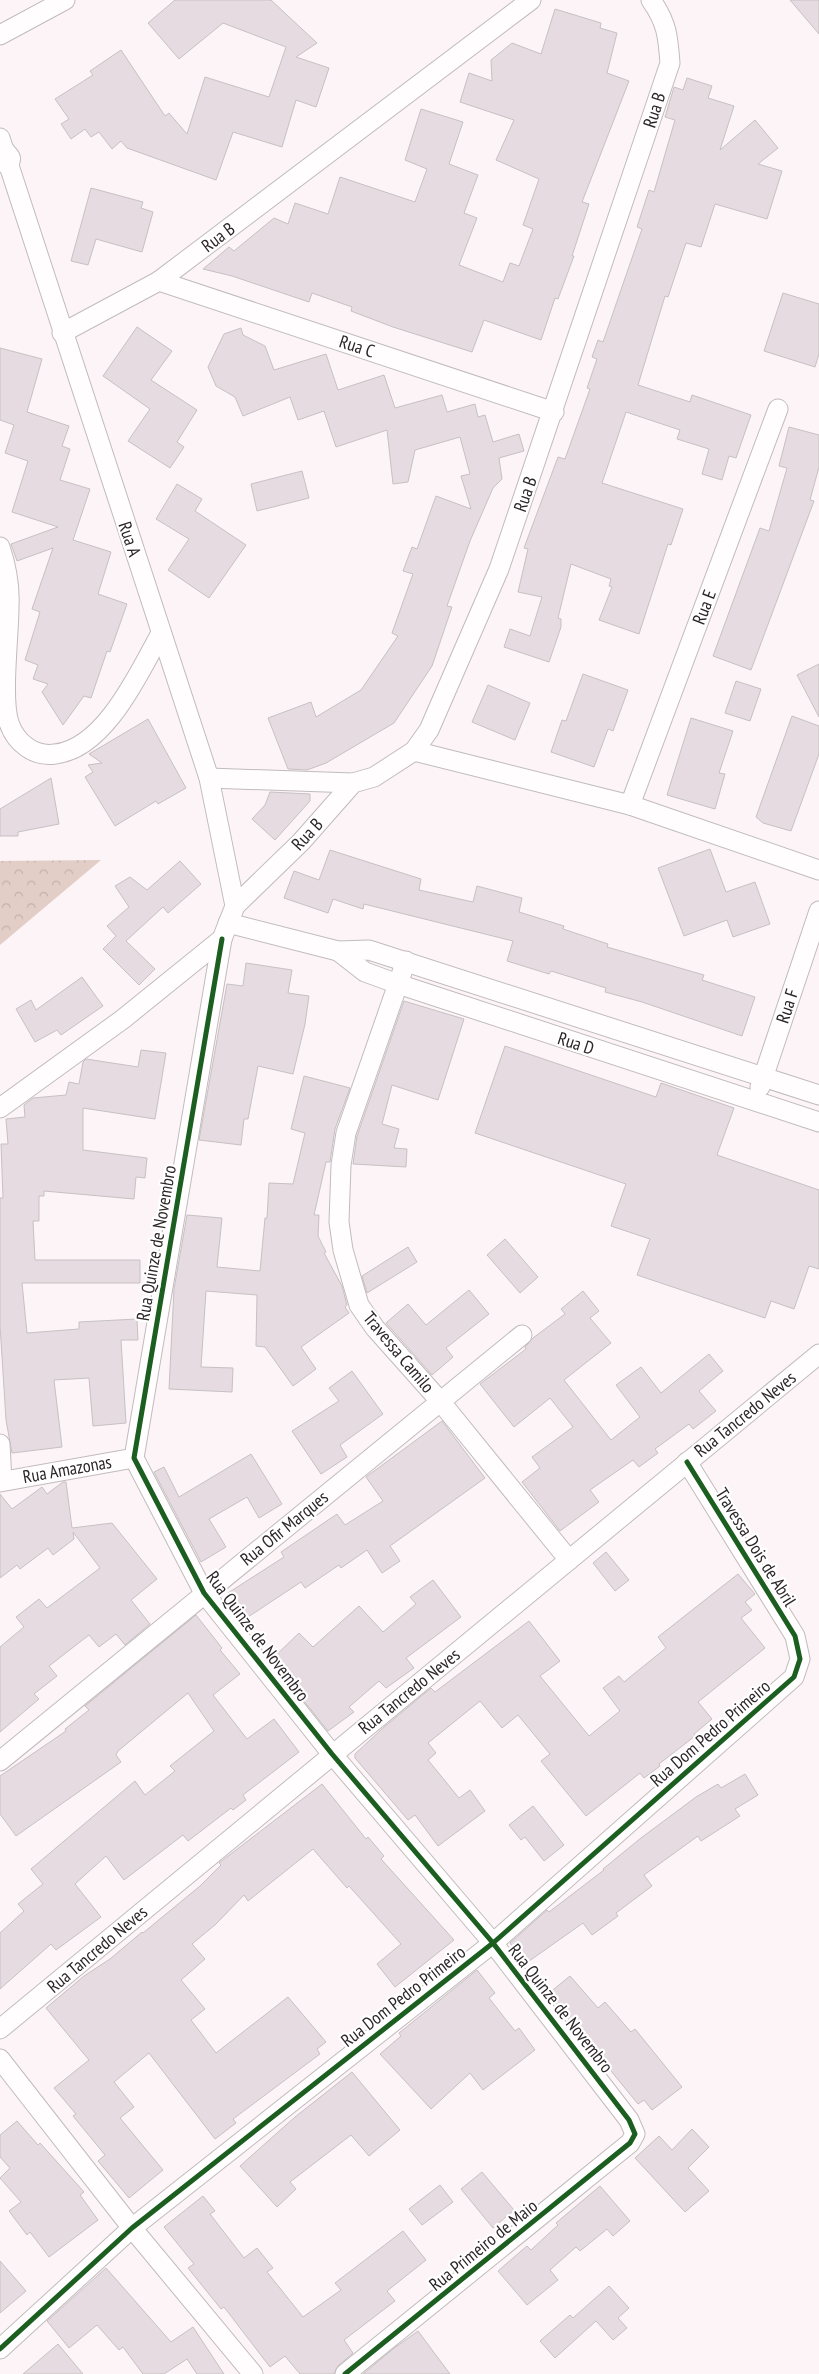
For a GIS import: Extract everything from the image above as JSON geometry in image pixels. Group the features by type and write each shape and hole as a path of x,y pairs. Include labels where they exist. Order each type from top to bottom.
{"street":[{"path":"0,35 65,0"},
{"name":"Rua B","path":"62,333 160,280 531,0"},
{"name":"Rua B","path":"0,1108 123,1018 228,923 353,783 374,777 414,751 429,730 499,569 554,412 670,63 663,17 651,0"},
{"name":"Rua A","path":"2,150 209,778 228,923"},
{"name":"Rua C","path":"160,280 554,412"},
{"name":"Rua E","path":"630,805 778,409"},
{"path":"0,547 5,561 9,603 6,695 9,722 16,738 27,748 43,755 54,755 63,753 85,742 107,722 127,695 161,632"},
{"path":"414,751 630,805 819,870"},
{"path":"209,778 353,783"},
{"name":"Rua F","path":"754,1102 819,911"},
{"name":"Rua D","path":"228,923 338,951 369,950 819,1095"},
{"name":"Rua Quinze de Novembro","path":"228,923 134,1458 204,1593 332,1754 492,1942 629,2120 634,2134"},
{"name":"Rua D","path":"338,951 364,972 819,1122"},
{"name":"Travessa Camilo","path":"406,961 346,1134 341,1165 340,1222 343,1250 359,1305 375,1328 440,1401 569,1560"},
{"name":"Rua Ofir Marques","path":"0,1761 522,1335"},
{"name":"Rua Tancredo Neves","path":"0,2029 819,1354"},
{"path":"0,1444 1,1481"},
{"name":"Rua Amazonas","path":"1,1481 134,1458"},
{"name":"Travessa Dois de Abril","path":"687,1462 795,1636 799,1648"},
{"name":"Rua Dom Pedro Primeiro","path":"0,2349 132,2228 492,1942 794,1677 800,1659 799,1648"},
{"path":"0,2059 132,2228 253,2374"},
{"name":"Rua Primeiro de Maio","path":"345,2374 630,2143 634,2134"}],"green space":[{"path":"101,860 0,945 0,861"}],"building":[{"path":"175,0 271,0 317,43 296,57 329,68 316,107 296,100 282,147 233,132 216,180 127,148 121,141 112,149 99,132 91,137 85,129 71,139 61,124 69,119 55,99 93,75 90,71 121,50 165,116 169,113 187,134 205,77 269,97 286,47 223,23 179,59 148,23"},
{"path":"790,0 819,0 819,34"},
{"path":"555,9 601,23 600,28 617,33 607,73 629,81 582,202 589,204 572,256 574,256 558,299 555,298 541,340 484,320 472,352 393,327 351,311 352,307 312,293 309,302 232,276 203,269 229,247 234,251 274,218 288,224 295,203 328,214 340,177 415,202 427,169 405,160 421,109 463,122 449,164 478,175 464,213 477,218 459,265 503,282 510,263 519,266 533,229 523,225 539,179 496,160 514,120 460,102 469,73 492,81 491,60 512,43 541,54"},
{"path":"687,78 712,86 708,98 734,106 720,150 755,120 778,148 758,164 782,171 767,219 715,204 701,247 686,243 668,297 665,296 638,385 690,402 692,395 751,415 736,458 729,456 722,480 702,474 709,449 677,439 680,430 626,412 602,483 683,509 671,545 668,544 639,634 599,620 612,587 609,586 611,579 571,564 558,618 561,619 561,627 549,662 504,647 510,629 530,636 542,597 518,592 528,549 524,548 558,457 565,459 590,389 587,388 597,359 592,357 598,340 603,342 642,229 637,227 649,190 654,192 675,120 665,117 674,87 683,90"},
{"path":"91,188 143,202 141,208 153,212 142,252 96,239 88,265 71,261"},
{"path":"783,293 819,304 819,354 815,367 764,351"},
{"path":"137,327 172,351 151,380 197,410 177,442 184,447 170,468 128,441 150,409 103,376"},
{"path":"241,328 243,335 265,346 274,370 326,354 338,390 384,375 395,408 442,395 447,412 475,404 478,417 485,415 493,442 519,434 524,451 499,458 502,479 493,488 470,541 447,606 452,607 432,666 394,723 326,763 307,770 288,769 268,718 311,702 316,717 361,690 398,636 392,633 413,574 403,571 412,547 417,549 436,496 471,509 461,476 470,474 460,437 415,450 408,482 393,484 387,430 336,447 324,411 298,420 290,397 243,416 235,397 216,386 208,367 224,334"},
{"path":"0,348 42,359 27,412 69,426 62,446 70,449 60,480 90,489 73,540 111,552 98,594 127,604 110,652 107,651 91,698 84,696 63,725 42,692 48,684 33,679 38,665 25,660 40,612 32,609 53,548 17,561 11,544 58,527 12,512 28,461 5,453 14,425 0,420"},
{"path":"789,427 819,435 819,467 810,500 814,501 751,670 713,656 760,528 769,531 787,468 779,466"},
{"path":"302,471 309,498 257,511 251,484"},
{"path":"177,484 202,499 195,511 246,545 209,598 168,570 189,539 156,519"},
{"path":"819,664 819,717 797,675"},
{"path":"583,674 628,690 613,731 608,729 594,767 551,752 562,720 566,721"},
{"path":"736,681 761,689 750,721 725,713"},
{"path":"488,685 530,703 515,740 472,722"},
{"path":"792,716 819,726 819,754 791,831 763,823 756,817"},
{"path":"691,718 733,731 719,773 725,774 715,809 667,795"},
{"path":"148,719 186,788 158,804 156,801 115,826 85,777 93,772 88,765 102,763 89,754"},
{"path":"51,778 59,824 18,832 18,836 0,836 0,809"},
{"path":"270,792 310,794 310,801 275,840 252,819 265,805"},
{"path":"710,849 726,892 755,882 770,924 733,937 727,920 684,936 658,868"},
{"path":"330,850 421,879 419,890 473,902 477,886 522,898 519,912 564,926 563,929 608,944 607,947 704,975 702,980 755,997 742,1036 642,1002 605,992 606,988 551,971 549,974 507,961 513,941 364,904 363,909 333,899 328,913 284,898 294,871 319,880"},
{"path":"180,861 201,884 168,913 163,907 126,941 155,969 139,985 103,949 116,936 107,926 129,907 115,886 130,877 147,890"},
{"path":"246,963 292,970 288,993 309,996 305,1024 293,1074 258,1066 248,1119 244,1119 241,1145 199,1140 227,984 243,986"},
{"path":"82,977 103,1006 61,1035 57,1030 35,1042 16,1009 31,1000 36,1010"},
{"path":"404,1001 464,1019 438,1100 392,1085 382,1124 399,1129 394,1148 407,1149 406,1167 353,1164 357,1136"},
{"path":"505,1046 656,1097 661,1083 734,1108 717,1155 819,1190 819,1269 809,1266 794,1309 771,1301 765,1318 637,1275 650,1239 611,1226 626,1184 475,1133"},
{"path":"141,1050 166,1053 155,1119 83,1108 83,1150 147,1158 145,1178 136,1177 134,1199 44,1191 44,1196 39,1196 39,1221 33,1221 35,1260 140,1260 140,1283 22,1283 27,1333 79,1329 79,1322 137,1319 138,1340 121,1340 126,1423 93,1426 89,1378 54,1380 62,1447 12,1453 6,1420 0,1325 0,1198 3,1198 1,1144 8,1144 6,1119 25,1117 24,1105 33,1098 66,1095 69,1082 79,1084 83,1062 86,1059 138,1067"},
{"path":"304,1076 350,1088 335,1129 330,1162 326,1162 314,1215 319,1215 318,1236 326,1252 324,1253 342,1286 347,1305 345,1307 349,1313 301,1347 316,1369 293,1386 265,1347 256,1346 257,1295 206,1291 201,1367 233,1368 232,1392 169,1389 174,1289 187,1215 222,1218 217,1267 260,1271 265,1218 267,1218 269,1183 293,1184 305,1133 291,1129"},
{"path":"505,1239 538,1277 520,1293 487,1255"},
{"path":"408,1247 417,1262 367,1293 362,1276"},
{"path":"469,1290 489,1314 446,1348 453,1357 432,1375 386,1323 408,1304 426,1325"},
{"path":"583,1291 599,1311 590,1318 611,1343 564,1380 611,1440 640,1417 616,1385 641,1367 661,1393 709,1354 723,1371 699,1391 716,1411 693,1429 689,1424 655,1449 658,1453 639,1467 633,1460 590,1490 599,1502 560,1531 522,1482 540,1468 532,1457 573,1427 550,1398 514,1427 480,1384 526,1349 525,1347 533,1338 565,1314 561,1309"},
{"path":"352,1371 383,1414 340,1445 347,1457 321,1474 292,1431 339,1401 329,1388"},
{"path":"442,1421 485,1478 390,1546 400,1561 382,1573 367,1550 341,1568 339,1565 305,1588 301,1582 245,1619 228,1593 284,1557 281,1552 337,1514 345,1525 383,1501 366,1477"},
{"path":"251,1454 282,1504 259,1518 247,1497 209,1519 226,1547 201,1562 154,1472 164,1467 179,1497"},
{"path":"63,1482 66,1482 72,1528 112,1523 157,1579 131,1600 150,1624 125,1645 116,1634 99,1647 89,1635 49,1666 57,1676 34,1694 39,1699 0,1732 0,1647 24,1627 16,1617 39,1599 47,1608 100,1568 73,1532 74,1539 53,1555 48,1548 20,1569 17,1565 0,1578 0,1494 12,1509 42,1487 47,1494"},
{"path":"606,1552 629,1580 615,1591 593,1563"},
{"path":"738,1574 755,1594 745,1602 752,1610 741,1618 765,1648 698,1702 712,1719 694,1734 695,1736 644,1778 640,1773 586,1816 541,1761 550,1754 518,1715 502,1728 480,1701 428,1743 436,1753 428,1760 459,1798 470,1790 485,1811 438,1846 415,1815 408,1820 355,1758 355,1754 383,1728 431,1688 435,1692 529,1621 560,1661 540,1676 589,1736 620,1711 603,1688 619,1676 624,1682 666,1648 658,1637"},
{"path":"433,1580 461,1617 406,1658 414,1668 386,1688 379,1681 349,1707 354,1712 328,1731 271,1660 299,1633 313,1647 359,1606 383,1632 416,1604 410,1597"},
{"path":"196,1615 222,1648 220,1650 240,1674 213,1695 247,1739 274,1719 299,1752 243,1795 246,1800 233,1810 231,1808 188,1841 183,1835 124,1880 106,1856 75,1884 101,1917 56,1950 51,1944 0,1989 0,1933 24,1911 18,1904 43,1884 31,1869 135,1781 145,1795 175,1771 170,1766 214,1731 188,1693 118,1751 116,1755 121,1762 16,1836 0,1814 0,1776 66,1731 65,1729 89,1710 85,1706"},
{"path":"745,1774 758,1795 735,1809 740,1816 701,1841 698,1836 644,1875 652,1886 616,1913 618,1916 592,1935 583,1923 525,1964 510,1943 547,1910 549,1912 604,1870 641,1838 696,1797 718,1784 721,1788"},
{"path":"322,1784 366,1839 368,1837 384,1856 381,1859 454,1940 395,1987 377,1964 401,1944 349,1886 347,1888 313,1849 248,1901 244,1895 216,1924 192,1944 205,1959 181,1980 205,2009 191,2020 216,2053 288,1997 326,2042 317,2049 320,2054 233,2119 236,2123 215,2139 149,2053 114,2082 134,2107 120,2118 163,2170 129,2198 98,2161 105,2155 73,2116 76,2114 54,2088 89,2060 46,2008 200,1886 221,1865 219,1863"},
{"path":"533,1806 564,1845 544,1861 525,1837 521,1840 509,1825"},
{"path":"477,1970 495,1993 489,1998 515,2031 519,2028 535,2050 483,2090 470,2073 431,2109 380,2054 401,2036 399,2033"},
{"path":"570,1976 598,2008 605,2002 631,2032 635,2029 682,2087 652,2110 644,2100 638,2104 548,1994"},
{"path":"352,2072 400,2130 369,2156 351,2135 290,2182 296,2189 277,2207 240,2166 295,2117"},
{"path":"17,2121 38,2145 40,2143 84,2192 80,2195 98,2220 49,2257 30,2232 27,2235 9,2211 21,2202 0,2178 10,2168 0,2157 0,2135"},
{"path":"692,2129 709,2147 688,2168 709,2191 685,2212 635,2158 659,2136 672,2150"},
{"path":"482,2172 514,2210 493,2228 461,2189"},
{"path":"440,2185 453,2202 422,2225 409,2209"},
{"path":"600,2186 630,2221 613,2236 607,2229 580,2251 576,2247 550,2270 558,2280 527,2305 498,2271 527,2246 531,2250 558,2225 556,2223"},
{"path":"203,2196 215,2211 210,2214 244,2258 257,2248 273,2268 267,2272 303,2317 341,2290 335,2283 403,2231 426,2260 387,2291 395,2301 344,2340 353,2353 338,2366 334,2374 300,2374 285,2356 270,2367 224,2307 221,2309 188,2268 194,2264 164,2227"},
{"path":"0,2261 26,2291 0,2313"},
{"path":"106,2268 171,2342 193,2327 224,2374 197,2374 187,2359 164,2374 143,2374 123,2347 119,2350 97,2325 69,2348 47,2321"},
{"path":"609,2286 629,2308 618,2318 627,2328 613,2340 596,2321 555,2358 540,2341 570,2315 573,2318"},
{"path":"418,2331 450,2374 363,2374 393,2349"},
{"path":"58,2344 83,2374 23,2374"}],"cycle path":[{"path":"222,939 134,1458 204,1593 332,1754 493,1943 629,2120 635,2134 630,2143 345,2374"},
{"path":"0,2349 132,2228 493,1943 794,1677 800,1659 795,1636 687,1462"}]}
